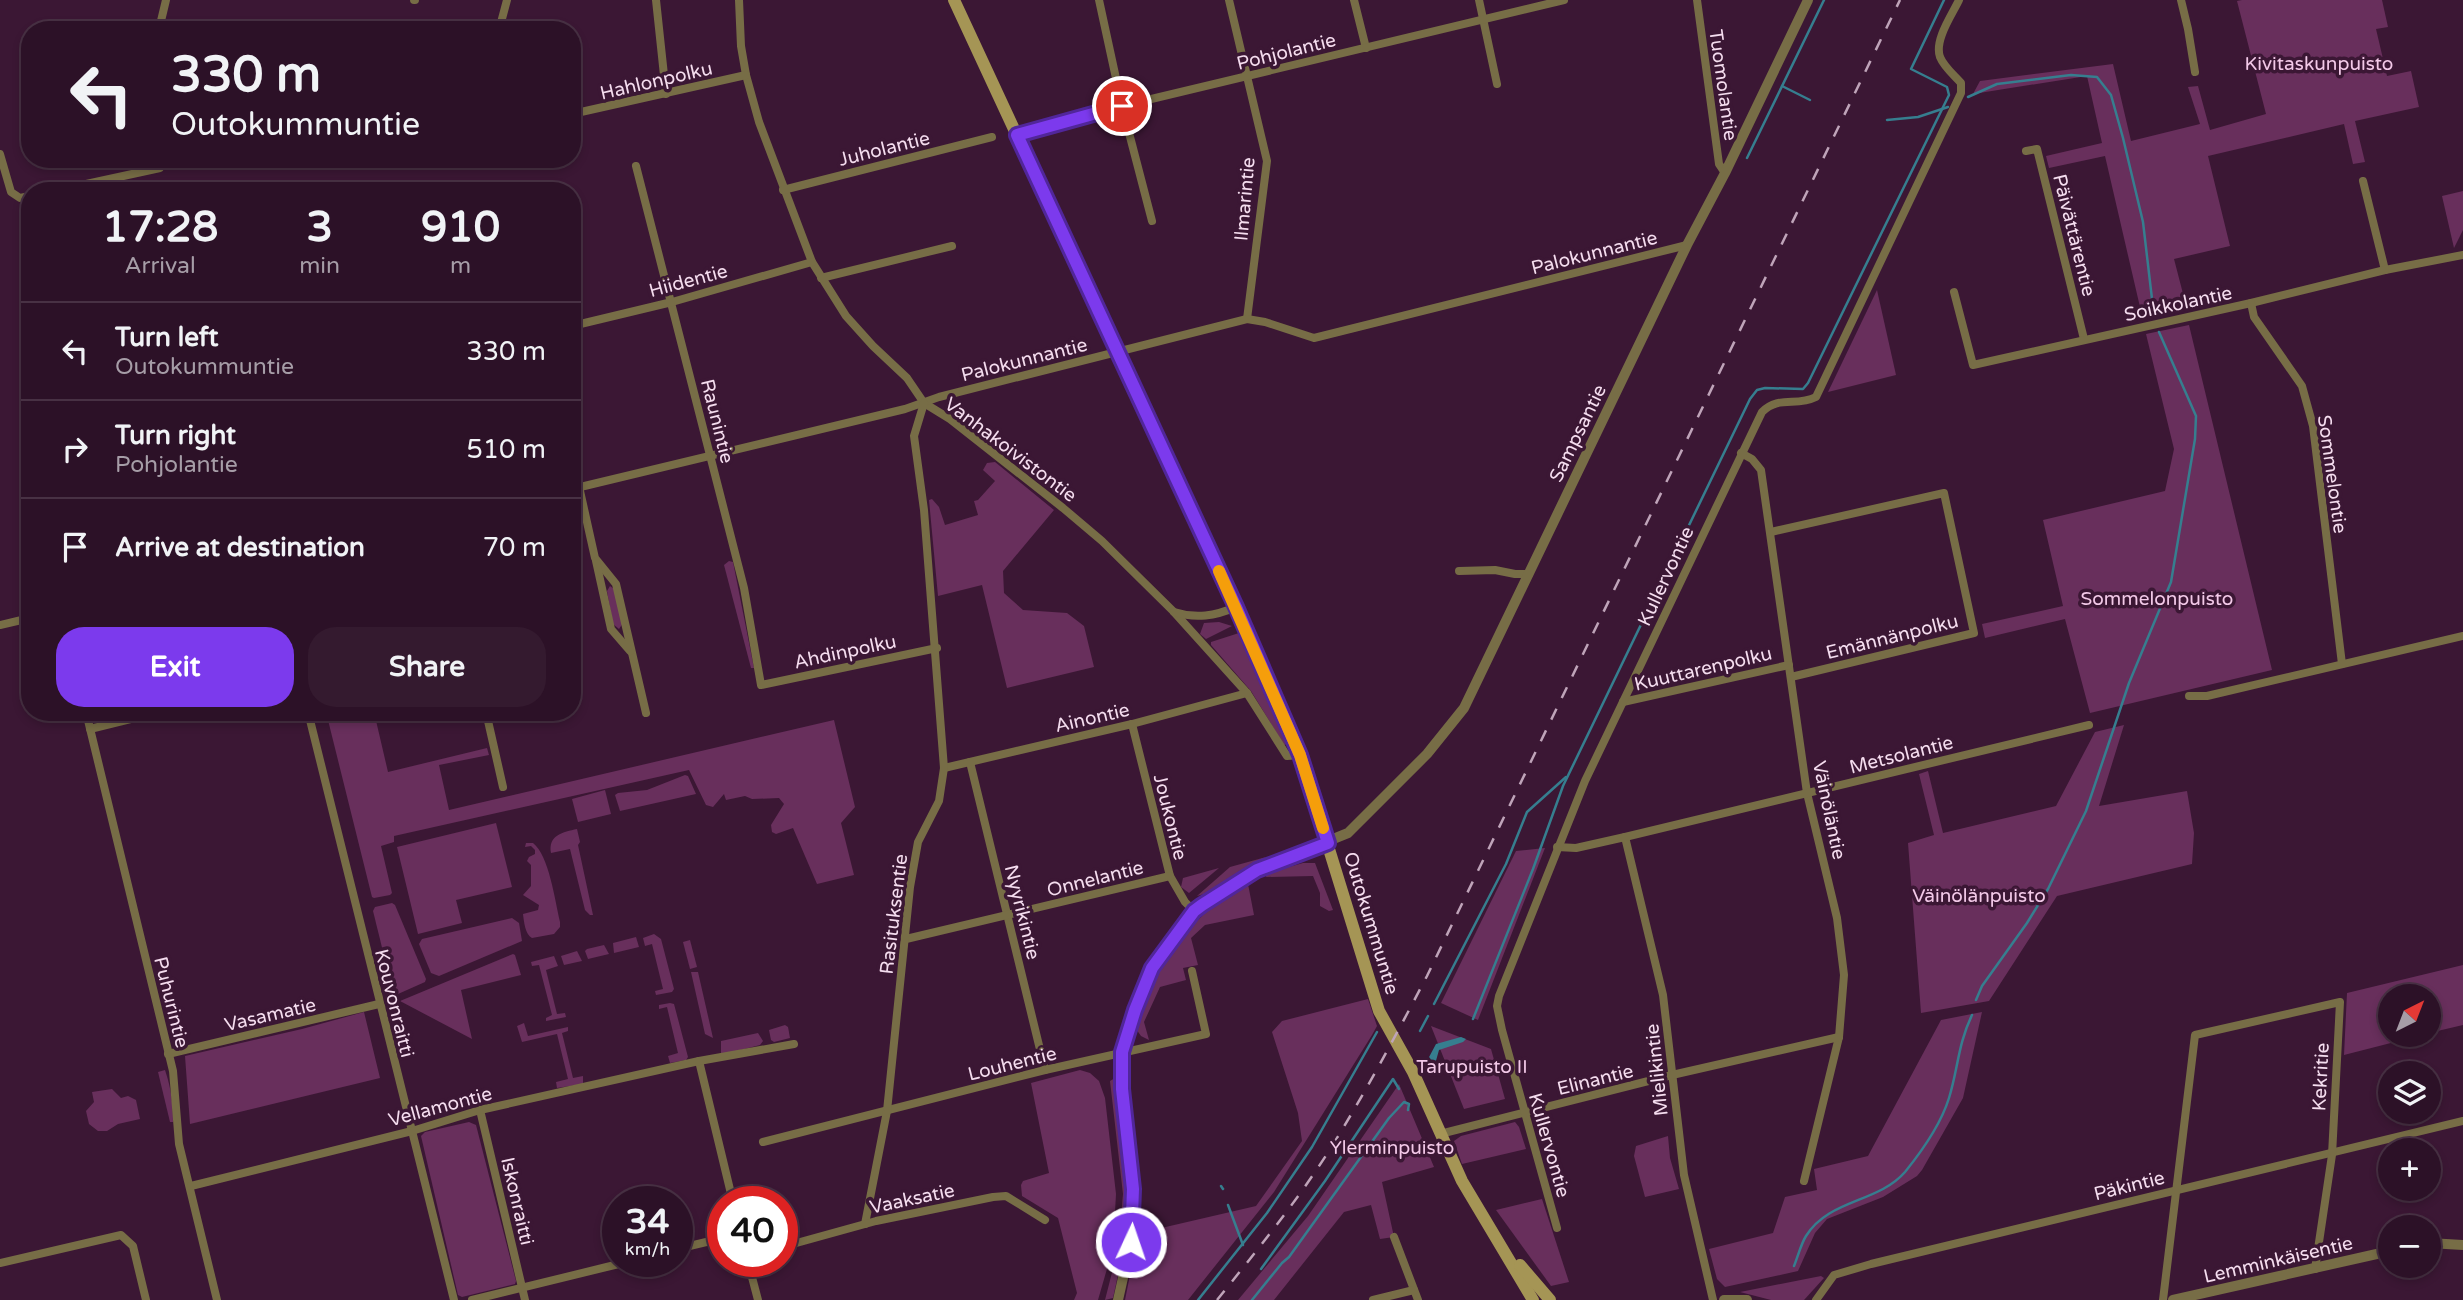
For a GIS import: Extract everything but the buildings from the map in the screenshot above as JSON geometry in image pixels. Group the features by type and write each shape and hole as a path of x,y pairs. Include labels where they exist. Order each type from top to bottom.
{"main road":[{"name":"Outokummuntie","path":"954,0 1236,607 1300,755 1379,1012 1413,1072 1462,1181 1533,1300"},
{"name":"Outokummuntie","path":"1495,1236 1550,1300"}],"street":[{"path":"161,21 166,0"},
{"path":"501,21 507,0"},
{"path":"656,0 666,94"},
{"name":"Vanhakoivistontie","path":"739,0 741,46 759,122 812,262 846,316 907,378 924,404 950,419 1102,541 1174,612 1247,693 1287,756 1300,755"},
{"path":"1099,0 1122,106 1152,221"},
{"name":"Ilmarintie","path":"1229,0 1267,161 1247,319"},
{"path":"1354,0 1366,48"},
{"path":"1479,0 1497,84"},
{"name":"Pohjolantie","path":"1017,135 1122,106 1563,0"},
{"name":"Tuomolantie","path":"1697,0 1720,164 1725,173"},
{"name":"Sampsantie","path":"1194,911 1257,870 1348,833 1366,818 1427,754 1464,708 1808,0"},
{"name":"Kullervontie","path":"1557,1228 1497,1006 1585,781 1741,453 1762,412 1770,404 1780,401 1807,401 1816,397 1961,93 1961,83 1939,55 1939,46 1959,0"},
{"path":"2181,0 2195,72"},
{"name":"Hahlonpolku","path":"581,112 746,75"},
{"name":"Juholantie","path":"783,190 992,137"},
{"name":"Päivättärentie","path":"2026,151 2037,149 2084,339"},
{"path":"0,154 10,192 21,198"},
{"name":"Raunintie","path":"636,166 744,588 761,685"},
{"path":"95,182 160,168"},
{"path":"2363,181 2385,270"},
{"name":"Palokunnantie","path":"581,487 924,404 939,397 1247,319 1314,338 1687,245"},
{"path":"821,278 952,246"},
{"name":"Soikkolantie","path":"1954,292 1973,365 2385,270 2463,255"},
{"name":"Hiidentie","path":"581,324 672,302 812,262"},
{"name":"Sommelontie","path":"2251,303 2254,317 2302,386 2313,426 2342,664"},
{"name":"Rasituksentie","path":"865,1224 887,1111 918,842 939,801 944,768 937,648 914,436 924,404"},
{"name":"Väinöläntie","path":"1741,453 1752,459 1761,470 1807,793 1815,816 1837,918 1844,975 1839,1037 1804,1181"},
{"name":"Emännänpolku","path":"1771,532 1944,493 1974,633 1791,677"},
{"path":"581,506 611,629 632,653"},
{"path":"595,558 616,584 646,713"},
{"path":"1459,571 1495,570 1529,574"},
{"path":"1174,612 1201,616 1218,614 1236,607"},
{"path":"0,625 21,620"},
{"path":"2189,696 2207,696 2463,636"},
{"name":"Ahdinpolku","path":"761,685 937,648"},
{"name":"Kuuttarenpolku","path":"1623,702 1788,665"},
{"name":"Ainontie","path":"944,768 1132,724 1247,693"},
{"name":"Puhurintie","path":"88,721 173,1071 179,1144 217,1300"},
{"path":"90,729 122,721"},
{"name":"Kouvonraitti","path":"310,721 454,1300"},
{"path":"488,721 503,788"},
{"name":"Joukontie","path":"1132,724 1170,876 1185,902 1194,911"},
{"name":"Metsolantie","path":"1557,847 1576,848 1626,837 2089,725"},
{"name":"Nyyrikintie","path":"970,762 1045,1070"},
{"name":"Mielikintie","path":"1626,837 1663,995 1684,1175 1713,1300"},
{"name":"Onnelantie","path":"906,939 1170,876"},
{"path":"1118,1300 1131,1242 1133,1189 1122,1089 1122,1052 1152,968 1194,911"},
{"name":"Louhentie","path":"762,1142 1045,1070 1206,1034 1192,971"},
{"name":"Kekritie","path":"2175,1191 2195,1035 2340,1002 2332,1155 2315,1269"},
{"name":"Vasamatie","path":"168,1055 379,1004"},
{"name":"Elinantie","path":"1440,1135 1672,1075 1839,1037"},
{"name":"Vellamontie","path":"191,1186 412,1131 480,1110 699,1061 794,1044"},
{"path":"699,1061 729,1186"},
{"name":"Iskonraitti","path":"480,1110 525,1300"},
{"name":"Päkintie","path":"1816,1300 1835,1275 1871,1264 2332,1155 2463,1121"},
{"path":"2163,1300 2175,1191"},
{"name":"Vaaksatie","path":"798,1243 865,1224 993,1196 1006,1196 1045,1220"},
{"path":"0,1263 121,1234 133,1246 146,1300"},
{"path":"1394,1237 1418,1300"},
{"path":"2441,1244 2463,1245"},
{"name":"Lemminkäisentie","path":"2173,1300 2378,1254"},
{"path":"472,1300 602,1268"},
{"path":"752,1277 758,1300"},
{"path":"1373,1300 1414,1290"},
{"path":"1724,1300 1746,1300"}],"green space":[{"name":"Kivitaskunpuisto","path":"2382,0 2388,27 2376,29 2387,76 2411,71 2419,107 2355,121 2365,162 2353,164 2344,124 2208,156 2230,246 2174,259 2187,309 2143,320 2105,156 2049,168 2046,156 2102,143 2087,76 1973,94 1980,81 2113,64 2131,141 2200,124 2188,87 2198,86 2210,130 2266,114 2237,1"},
{"path":"2463,191 2463,230 2454,248 2442,196"},
{"path":"1877,290 1896,375 1828,392"},
{"name":"Sommelonpuisto","path":"2189,325 2272,670 2090,713 2065,619 1985,638 1982,624 2063,606 2043,520 2165,491 2174,449 2146,334"},
{"path":"995,462 1054,510 1003,571 1004,593 1023,610 1067,613 1084,626 1094,667 1007,688 982,585 938,596 929,500 932,499 939,507 945,525 978,515 974,501 995,481 983,470 987,463"},
{"path":"729,561 733,562 754,668 751,668 724,565"},
{"path":"610,586 614,589 623,623 619,629 613,624 607,591"},
{"path":"1219,622 1232,626 1206,639 1200,634 1204,623"},
{"path":"1239,633 1287,744 1284,745 1251,691 1211,645 1211,642"},
{"path":"834,720 855,807 841,823 854,875 817,884 793,828 776,834 772,832 771,825 784,804 779,798 752,799 745,796 726,800 724,794 713,807 706,805 689,770 394,836 394,842 381,846 392,893 372,897 328,721 376,721 388,772 487,748 489,755 439,765 449,810"},
{"name":"Väinölänpuisto","path":"2124,725 2099,806 2187,791 2194,833 2192,864 2057,896 1989,1001 1921,1013 1908,843 1934,835 1919,774 1928,771 1943,833 2056,806 2095,732"},
{"path":"685,775 696,794 620,811 615,795 618,793 647,790"},
{"path":"605,790 611,814 578,822 572,799"},
{"path":"496,823 512,887 456,900 462,923 418,934 397,847"},
{"path":"577,829 593,915 585,910 570,849 551,853 554,838"},
{"path":"526,843 533,843 539,849 547,868 560,922 560,927 554,934 532,938 525,928 523,914 538,910 539,905 523,895 531,886 531,865 527,861 535,854 531,846 525,847"},
{"path":"1545,848 1478,1020 1441,1003 1516,851"},
{"path":"1266,857 1204,894 1197,896 1230,867"},
{"path":"1303,863 1315,863 1333,910 1329,911 1320,906 1320,893 1313,876 1266,877 1267,873"},
{"path":"1219,868 1189,893 1181,887 1183,878"},
{"path":"1244,884 1248,884 1254,915 1205,925 1191,938 1198,965 1183,968 1186,980 1160,987 1144,1022 1149,1040 1141,1036 1136,1029 1142,1008 1162,965 1175,946 1208,910"},
{"path":"392,903 426,979 425,982 398,994 393,992 373,911 375,907"},
{"path":"512,918 519,923 522,941 439,976 431,973 419,944 422,939"},
{"path":"654,934 661,939 674,989 672,992 656,995 655,991 663,989 652,944 645,946 643,938"},
{"path":"636,937 639,947 614,953 613,943"},
{"path":"690,940 697,967 690,969 683,942"},
{"path":"604,945 609,954 588,959 585,951 587,949"},
{"path":"577,951 582,961 564,965 561,956"},
{"path":"513,954 521,975 461,990 472,1039 400,1001"},
{"path":"554,956 558,966 546,970 557,1014 565,1013 566,1017 546,1021 546,1018 552,1015 539,965 532,966 531,962"},
{"path":"2463,965 2463,1025 2441,1030 2441,984 2384,984"},
{"path":"691,972 698,972 713,1038 705,1034"},
{"path":"2378,986 2378,1046 2344,1055 2347,993"},
{"path":"1368,999 1377,1026 1372,1035 1274,1192 1188,1300 1125,1300 1139,1230 1147,1222 1157,1229 1256,1206 1302,1141 1298,1113 1272,1032 1282,1021"},
{"path":"674,1004 688,1057 686,1060 670,1063 668,1056 678,1053 667,1007 659,1009 659,1005"},
{"path":"364,1012 380,1078 190,1124 185,1056"},
{"path":"1982,1012 1963,1098 1917,1176 1883,1197 1827,1219 1815,1233 1798,1271 1725,1287 1717,1279 1709,1249 1773,1233 1785,1197 1817,1190 1814,1169 1868,1156 1941,1020"},
{"path":"524,1023 528,1036 568,1027 568,1031 562,1033 573,1078 583,1076 583,1084 557,1088 556,1082 568,1079 557,1034 522,1042 517,1026"},
{"path":"785,1025 790,1038 774,1042 771,1040 769,1030"},
{"name":"Tarupuisto II","path":"1431,1026 1491,1049 1505,1099 1464,1109"},
{"path":"758,1033 763,1041 760,1045 721,1055 721,1041"},
{"path":"165,1070 173,1122 170,1122 158,1072"},
{"path":"1080,1070 1090,1073 1099,1081 1105,1098 1116,1194 1113,1248 1098,1300 1074,1300 1077,1293 1058,1218 1022,1196 1021,1185 1023,1181 1049,1173 1031,1083"},
{"path":"1115,1078 1128,1199 1124,1247 1113,1298 1105,1300 1118,1249 1123,1194 1110,1081"},
{"name":"Ylerminpuisto","path":"1399,1084 1434,1167 1382,1182 1394,1237 1380,1239 1371,1205 1344,1212 1274,1300 1238,1300 1308,1216"},
{"path":"112,1089 121,1098 128,1096 136,1100 140,1119 118,1124 107,1131 98,1131 89,1124 86,1111 94,1102 92,1092"},
{"path":"469,1122 476,1125 516,1281 515,1284 462,1297 458,1295 421,1136 425,1132"},
{"path":"1515,1122 1526,1149 1462,1164 1454,1141 1461,1136"},
{"path":"1668,1136 1670,1158 1679,1189 1645,1197 1634,1156 1636,1146"},
{"path":"1542,1199 1569,1282 1551,1286 1496,1210"},
{"path":"1821,1276 1824,1278 1804,1300 1771,1300 1740,1292"}],"water":[{"path":"1461,1037 1466,1039 1439,1050 1432,1075 1428,1059 1436,1044"}],"waterway":[{"path":"1747,158 1824,0"},
{"path":"1473,1019 1563,786 1750,399 1757,390 1803,389 1808,383 1949,95 1947,87 1911,69 1944,0"},
{"path":"1968,97 1997,84 2071,75 2097,77 2111,95 2123,138 2143,222 2154,316"},
{"path":"1782,86 1810,100"},
{"path":"1887,120 1918,117 1948,107"},
{"path":"1976,1000 1982,986 2048,889 2086,811 2129,683 2171,582 2195,439 2196,416 2159,332"},
{"path":"1434,1004 1506,864 1527,812 1566,777"},
{"path":"1794,1266 1804,1239 1816,1224 1827,1215 1894,1182 1918,1155 1946,1108 1972,1015"},
{"path":"1420,1031 1428,1016"},
{"path":"1198,1300 1267,1213 1312,1147 1377,1032"},
{"path":"1261,1269 1325,1181 1393,1079 1399,1089"},
{"path":"1252,1300 1289,1257 1389,1118 1404,1102 1409,1104 1408,1110"},
{"path":"1228,1205 1243,1245"}],"railway":[{"path":"1217,1300 1288,1210 1327,1154 1366,1089 1427,976 1900,0"}],"slow traffic":[{"path":"1219,571 1300,755 1323,828"}],"route":[{"path":"1122,106 1017,135 1236,607 1300,755 1328,843 1257,870 1202,905 1194,911 1152,968 1122,1052 1122,1089 1133,1189 1131,1242"}]}
